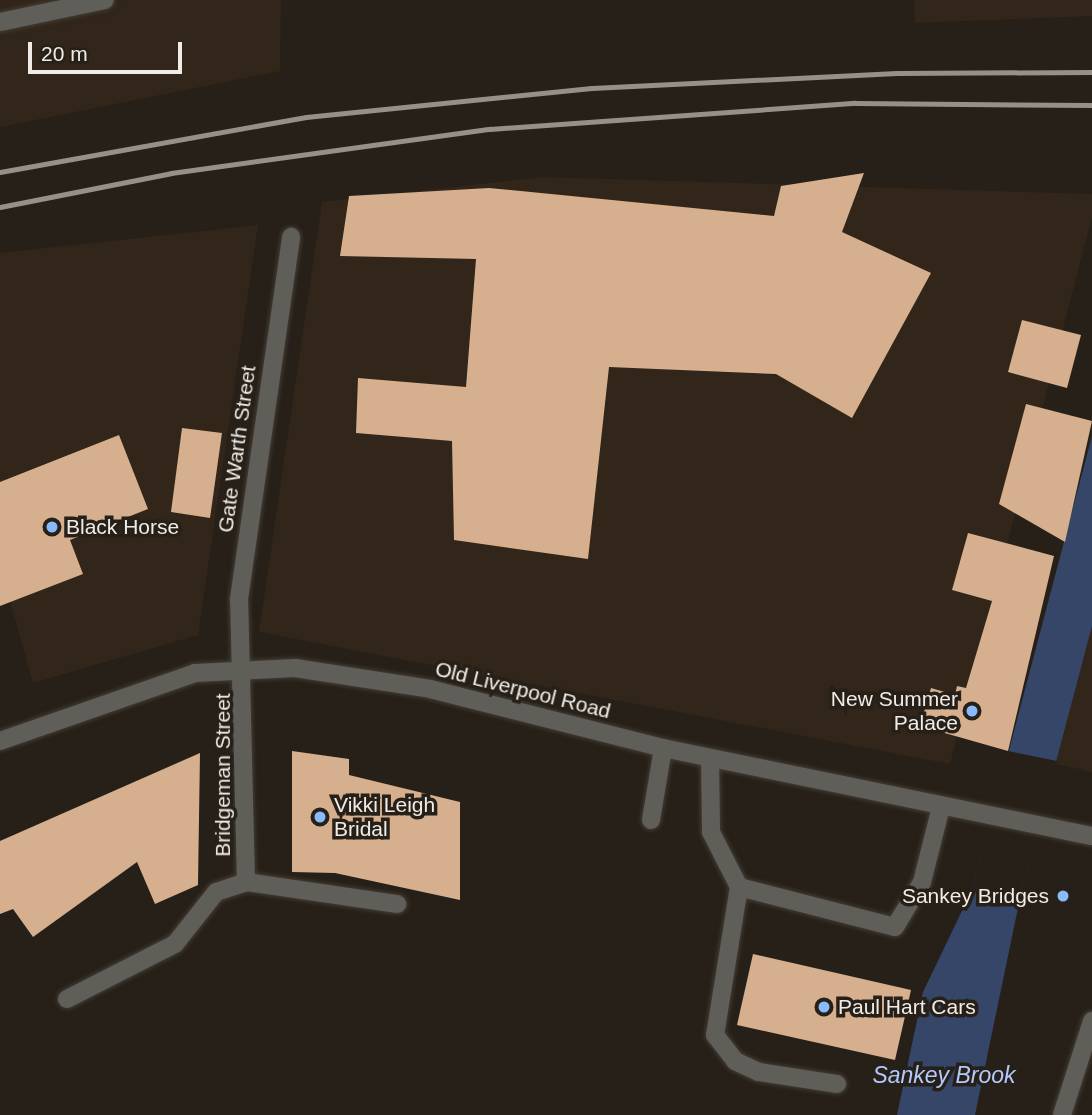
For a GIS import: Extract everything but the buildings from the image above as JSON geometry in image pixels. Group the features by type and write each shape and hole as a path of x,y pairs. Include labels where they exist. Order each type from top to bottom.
{"street":[{"path":"0,22 105,0"},
{"name":"Gate Warth Street","path":"244,667 239,599 291,237"},
{"name":"Old Liverpool Road","path":"0,741 151,685 244,667 295,668 430,689 663,748 1092,836"},
{"name":"Bridgeman Street","path":"244,667 246,882"},
{"path":"651,820 663,748"},
{"path":"710,758 711,832 738,887 715,1035 735,1061 759,1072 837,1084"},
{"path":"738,887 895,927 922,882 941,807"},
{"path":"67,999 175,944 216,892 246,882 397,904"},
{"path":"1062,1115 1092,1021"}],"shaded area":[{"path":"0,0 281,0 280,71 0,127"},
{"path":"914,0 1092,0 1092,16 915,23"},
{"path":"543,177 1092,194 1092,217 950,764 259,632 322,202"},
{"path":"258,225 198,635 33,683 0,566 0,253"},
{"path":"1092,573 1092,772 1034,759"}],"water":[{"name":"Sankey Brook","path":"1092,436 1092,626 1020,898 975,1115 897,1115 923,992 972,890"}],"pier":[{"path":"1008,751 1057,761 1020,898 972,890"}],"railway":[{"path":"0,172 306,117 592,88 897,73 1092,72"},
{"path":"0,207 171,173 490,129 855,103 1092,105"}],"place":[{"name":"Black Horse","path":"52,527"},
{"name":"New Summer Palace","path":"972,711"},
{"name":"Vikki Leigh Bridal","path":"320,817"},
{"name":"Sankey Bridges","path":"1063,896"},
{"name":"Paul Hart Cars","path":"824,1007"}]}
